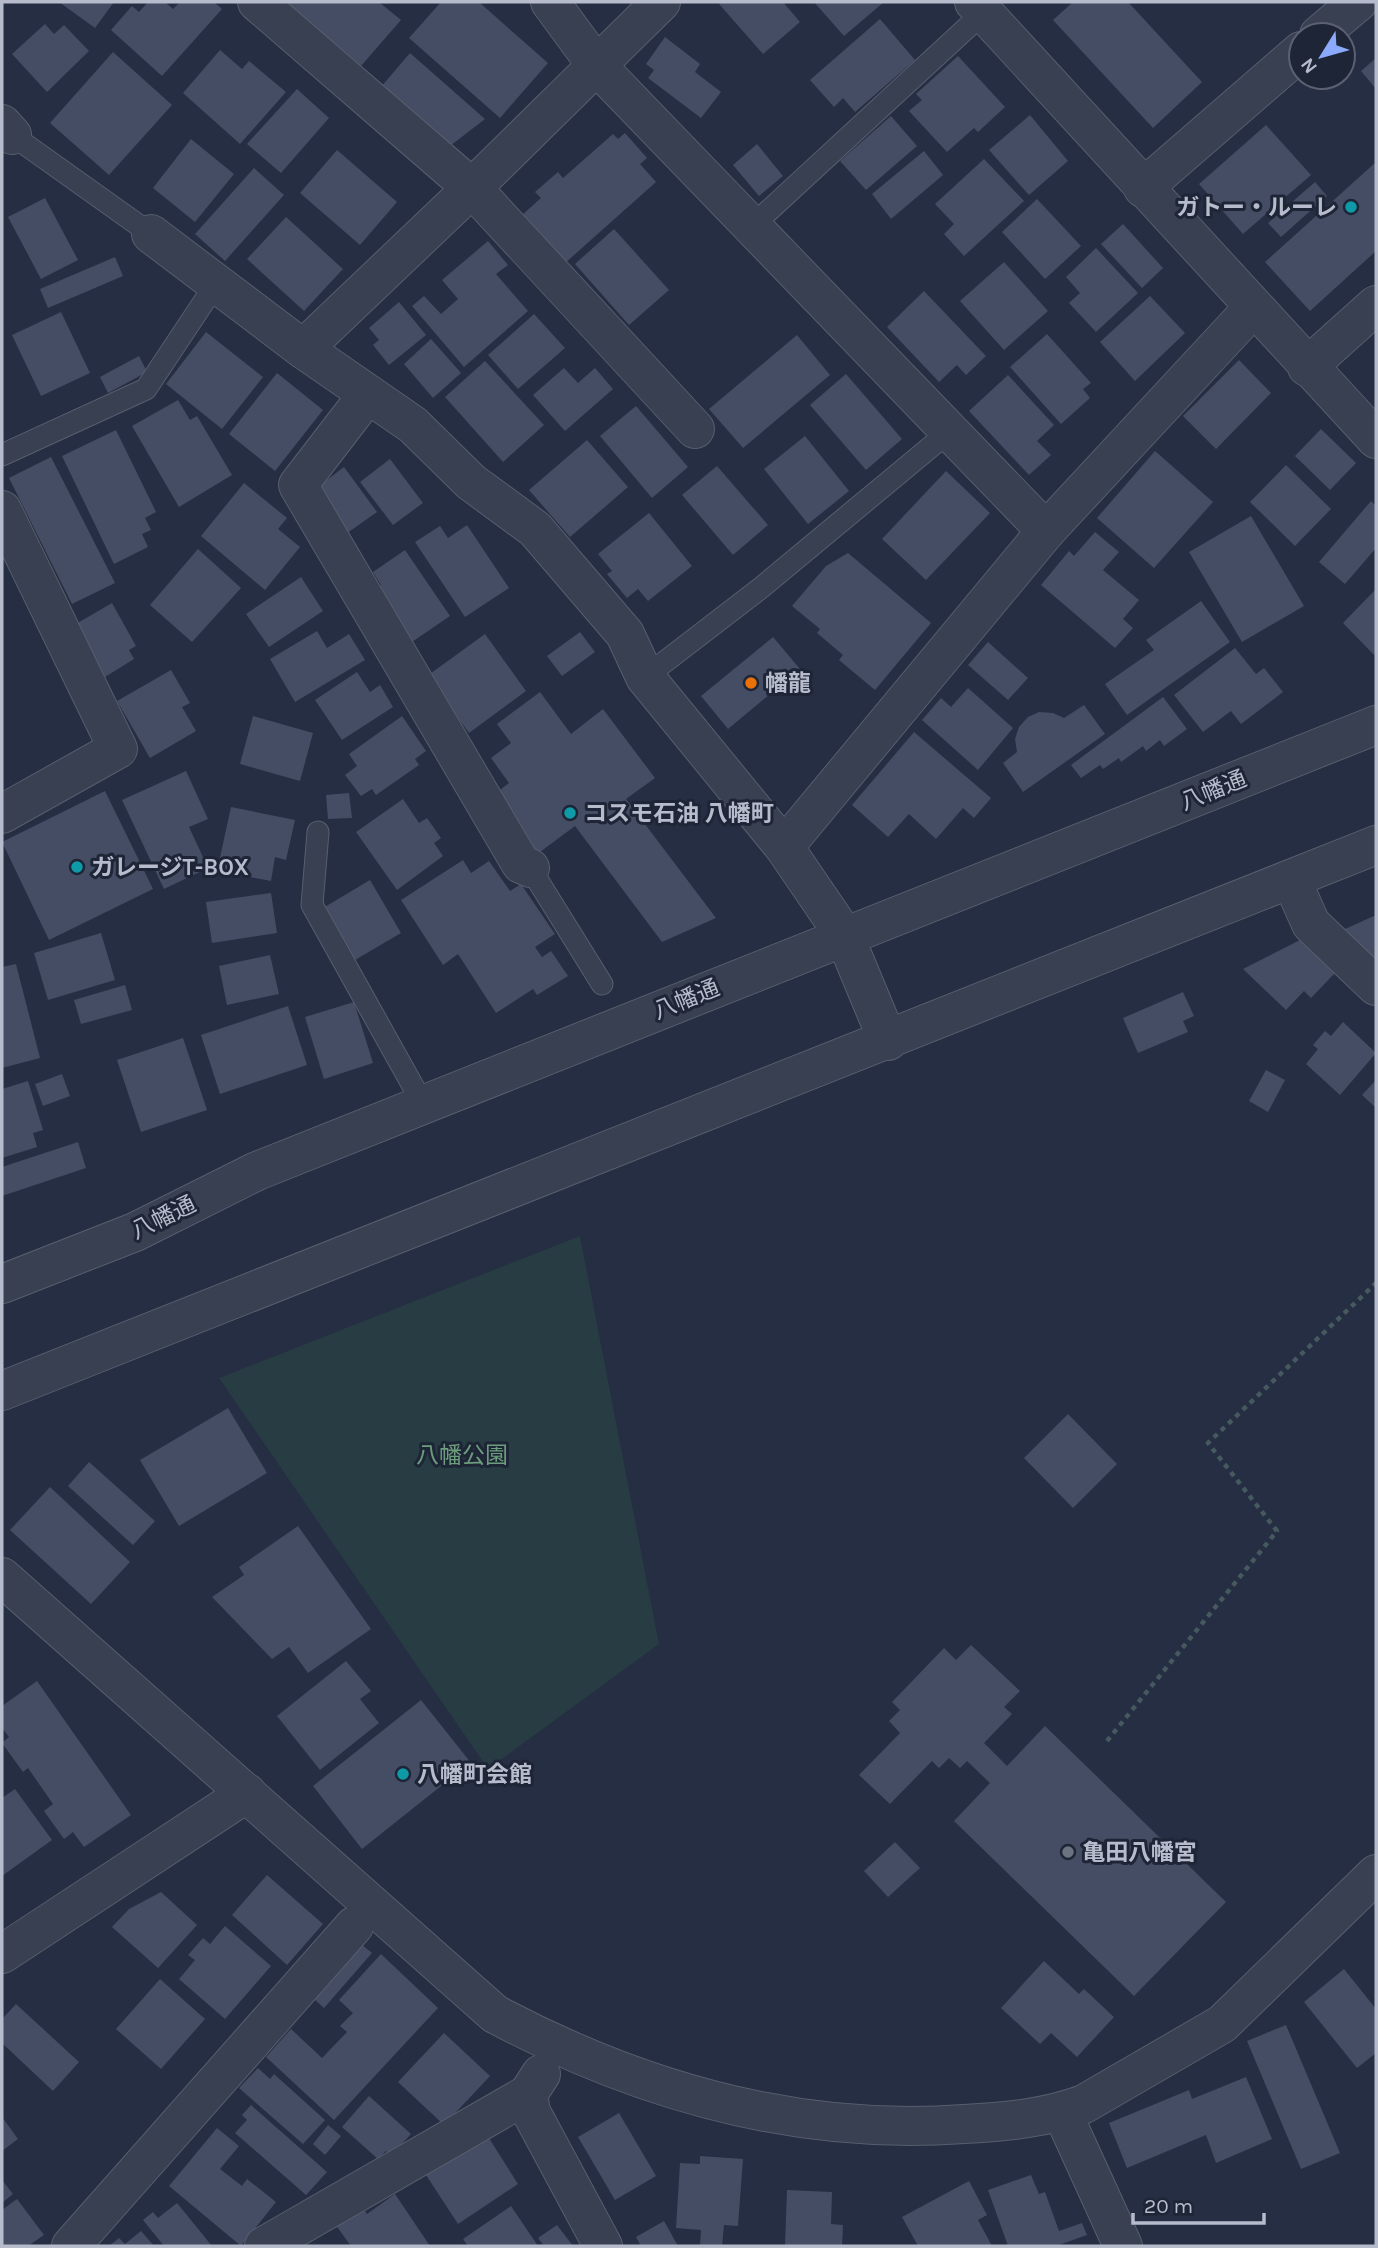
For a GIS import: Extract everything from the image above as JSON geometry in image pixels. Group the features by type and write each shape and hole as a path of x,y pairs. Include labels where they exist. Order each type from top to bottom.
{"street":[{"path":"257,2 472,188 695,429"},
{"path":"550,2 597,66 1046,531"},
{"path":"303,349 661,2"},
{"path":"1336,21 1358,2"},
{"path":"979,7 1376,439"},
{"path":"1143,188 1287,63"},
{"path":"151,234 303,349 413,425 471,482 535,529 625,634 645,677 784,848 844,935 888,1041"},
{"path":"1307,367 1376,305"},
{"path":"784,848 1046,531 1253,308"},
{"path":"368,394 298,485 521,863 530,868"},
{"path":"2,510 118,749 2,814"},
{"name":"八幡通","path":"2,1284 135,1233 257,1171 1376,725"},
{"path":"2,1391 1376,845"},
{"path":"1291,879 1311,924 1376,986"},
{"path":"2,1577 495,2014 557,2047 608,2068 684,2093 784,2116 855,2126 937,2126 1062,2112 1084,2104 1222,2024 1376,1874"},
{"path":"6,1942 247,1793"},
{"path":"71,2246 354,1926"},
{"path":"264,2246 528,2094 557,2047"},
{"path":"528,2094 531,2112 603,2246"},
{"path":"1062,2112 1123,2246"}],"lane":[{"path":"752,226 979,7"},
{"path":"7,129 151,234"},
{"path":"2,455 146,389 217,282"},
{"path":"645,677 762,587 951,430"},
{"path":"318,832 312,905 423,1104"},
{"path":"530,868 602,984"}],"path":[{"path":"1107,1741 1277,1531 1208,1443 1376,1283"}],"green space":[{"name":"八幡公園","path":"580,1236 659,1644 488,1769 219,1378"}],"building":[{"path":"59,2 114,2 95,28"},
{"path":"148,2 165,2 173,9 180,2 214,2 222,9 162,76 111,30 132,6 139,12"},
{"path":"286,2 379,2 401,20 361,66"},
{"path":"441,2 479,2 548,63 500,118 409,38"},
{"path":"783,2 800,22 763,54 719,4"},
{"path":"814,2 884,2 844,36"},
{"path":"1073,2 1128,2 1202,82 1153,128 1053,20"},
{"path":"880,19 915,60 855,112 843,98 834,107 810,80"},
{"path":"45,24 54,34 64,25 89,51 47,92 12,54"},
{"path":"665,37 700,64 695,72 721,92 701,118 648,78 654,70 646,64"},
{"path":"220,50 242,69 249,61 286,92 240,144 183,93"},
{"path":"113,52 172,105 109,175 50,123"},
{"path":"410,53 485,119 450,146 381,87"},
{"path":"958,56 1005,107 978,132 974,128 947,152 909,111 922,100 916,94"},
{"path":"1376,58 1376,89 1361,71"},
{"path":"297,89 329,118 281,173 247,144"},
{"path":"1030,115 1068,161 1029,195 989,150"},
{"path":"891,116 917,146 866,190 840,161"},
{"path":"1266,125 1311,175 1243,234 1199,184"},
{"path":"625,133 647,158 640,164 656,182 564,264 521,216 541,198 535,192 558,172 563,178 613,134 618,139"},
{"path":"191,139 234,174 195,222 153,188"},
{"path":"757,144 783,176 759,196 733,165"},
{"path":"337,150 397,202 360,245 300,193"},
{"path":"924,151 943,175 891,219 872,194"},
{"path":"984,159 1024,201 964,256 944,234 954,224 935,204"},
{"name":"ガトー・ルーレ","path":"1376,162 1376,251 1310,311 1265,262"},
{"path":"254,168 284,195 225,261 195,234"},
{"path":"1315,182 1327,196 1281,237 1268,223"},
{"path":"45,198 78,260 41,279 8,217"},
{"path":"1037,199 1081,246 1045,279 1002,232"},
{"path":"286,217 343,269 304,311 247,259"},
{"path":"1123,224 1163,268 1142,288 1101,244"},
{"path":"614,229 669,290 629,325 575,264"},
{"path":"488,241 508,265 496,274 528,311 464,367 412,306 424,296 441,314 458,299 442,280"},
{"path":"1096,248 1138,293 1096,332 1069,303 1080,293 1066,277"},
{"path":"115,257 123,276 48,308 40,289"},
{"path":"1004,262 1048,311 1004,350 960,301"},
{"path":"924,291 986,356 966,375 957,365 939,382 887,327"},
{"path":"1150,296 1185,333 1135,381 1100,342"},
{"path":"399,302 426,335 389,365 373,345 379,340 369,328"},
{"path":"61,312 90,373 41,396 12,335"},
{"path":"534,314 565,348 518,389 488,355"},
{"path":"206,332 263,377 222,429 166,384"},
{"path":"1047,334 1091,383 1083,389 1090,398 1061,424 1010,367"},
{"path":"797,335 830,375 743,448 709,409"},
{"path":"431,339 461,373 433,398 404,364"},
{"path":"139,356 147,372 108,393 100,377"},
{"path":"1239,360 1271,393 1216,449 1183,416"},
{"path":"485,361 544,425 503,462 445,397"},
{"path":"564,368 578,383 595,368 613,389 565,431 533,395"},
{"path":"277,373 323,410 275,471 229,434"},
{"path":"846,374 902,439 866,470 810,405"},
{"path":"1008,375 1054,425 1037,441 1051,455 1029,475 969,411"},
{"path":"178,400 190,420 197,416 232,475 179,507 132,426"},
{"path":"636,406 688,467 652,498 600,436"},
{"path":"1321,429 1356,463 1330,490 1295,456"},
{"path":"116,430 156,512 145,518 151,530 142,534 148,547 114,564 62,456"},
{"path":"805,436 849,491 808,524 764,469"},
{"path":"587,440 628,487 570,537 529,490"},
{"path":"1155,451 1213,502 1154,568 1097,518"},
{"path":"51,457 115,583 72,604 9,478"},
{"path":"390,459 423,503 393,525 360,482"},
{"path":"1286,465 1331,509 1295,546 1250,502"},
{"path":"717,466 768,525 733,555 682,495"},
{"path":"344,467 377,512 343,536 311,492"},
{"path":"946,471 990,513 926,580 882,539"},
{"path":"244,483 287,518 278,529 300,547 265,590 201,536"},
{"path":"1371,501 1376,506 1376,548 1345,584 1319,562"},
{"path":"649,513 692,566 648,601 638,589 627,598 607,574 612,571 598,554"},
{"path":"1251,516 1304,606 1242,642 1189,552"},
{"path":"467,525 509,588 465,617 415,542 440,526 448,538"},
{"path":"1095,532 1119,552 1103,570 1139,600 1123,619 1133,628 1115,648 1041,585 1069,551 1074,556"},
{"path":"198,549 241,588 192,642 150,605"},
{"path":"405,550 450,616 409,644 372,591 381,585 373,572"},
{"path":"848,553 931,623 875,690 839,660 843,655 817,633 820,629 792,606 826,566"},
{"path":"301,577 323,611 269,647 246,614"},
{"path":"1376,589 1376,653 1374,655 1343,623"},
{"path":"1201,601 1230,642 1127,715 1105,684 1154,650 1146,640"},
{"path":"112,603 136,646 129,650 134,659 105,677 76,624"},
{"path":"317,631 327,648 349,634 365,660 295,702 270,659"},
{"path":"580,632 595,652 562,676 547,656"},
{"path":"485,634 526,691 469,733 427,676"},
{"name":"幡龍","path":"773,637 800,669 728,729 701,696"},
{"path":"988,642 1028,678 1008,700 968,665"},
{"path":"1235,648 1256,674 1264,668 1283,692 1241,724 1231,711 1203,732 1174,695"},
{"path":"171,670 190,703 182,707 196,731 150,758 117,701"},
{"path":"357,672 370,692 380,685 393,707 342,740 315,700"},
{"path":"968,688 1013,728 978,770 922,720 941,698 951,707"},
{"name":"コスモ石油 八幡町","path":"540,692 571,734 603,709 655,778 626,799 716,918 662,942 575,826 536,855 492,796 509,783 491,758 511,743 497,724"},
{"path":"1163,697 1187,729 1164,746 1160,740 1146,751 1143,746 1121,762 1119,758 1103,769 1100,765 1081,778 1071,765"},
{"path":"1084,705 1105,734 1023,792 1003,763 1017,752 1015,739 1019,727 1028,717 1039,712 1053,713 1064,718"},
{"path":"253,716 313,733 300,781 240,764"},
{"path":"402,716 426,751 415,759 419,765 376,795 372,789 361,796 345,775 357,766 349,754"},
{"path":"914,732 991,798 974,818 963,808 936,839 909,814 888,837 852,805"},
{"path":"186,771 208,819 189,827 208,868 164,889 122,800"},
{"name":"ガレージT-BOX","path":"105,791 153,889 49,940 2,842"},
{"path":"349,793 352,818 328,819 326,795"},
{"path":"403,799 419,823 427,818 441,838 434,843 443,856 397,890 356,832"},
{"path":"231,807 295,820 286,860 275,857 271,881 217,871"},
{"path":"463,860 471,873 489,861 510,891 521,884 555,934 535,947 542,957 551,951 568,976 537,995 533,989 496,1013 458,954 443,965 401,900"},
{"path":"370,880 401,933 355,960 323,908"},
{"path":"271,893 277,933 212,943 206,902"},
{"path":"1376,915 1376,964 1343,930"},
{"path":"101,933 115,980 48,1000 34,953"},
{"path":"1300,940 1335,973 1311,998 1304,991 1286,1010 1243,969"},
{"path":"270,955 279,994 227,1005 219,966"},
{"path":"16,964 40,1058 2,1068 2,967"},
{"path":"125,985 132,1010 81,1024 74,1000"},
{"path":"1183,992 1194,1016 1183,1021 1188,1032 1138,1053 1123,1018"},
{"path":"354,1002 373,1063 324,1079 305,1017"},
{"path":"288,1006 307,1065 220,1094 201,1035"},
{"path":"1343,1022 1376,1053 1340,1095 1306,1064 1318,1049 1313,1045 1325,1031 1331,1036"},
{"path":"183,1038 207,1110 141,1132 117,1060"},
{"path":"1266,1070 1285,1080 1268,1112 1249,1101"},
{"path":"62,1074 70,1096 43,1106 35,1084"},
{"path":"1376,1080 1376,1108 1362,1095"},
{"path":"28,1081 43,1130 33,1133 37,1147 2,1158 2,1089"},
{"path":"78,1142 86,1168 2,1196 2,1167"},
{"path":"228,1408 267,1473 179,1526 140,1460"},
{"path":"1068,1414 1117,1464 1073,1508 1024,1458"},
{"path":"89,1462 155,1521 133,1545 68,1486"},
{"path":"50,1487 130,1562 91,1604 10,1530"},
{"path":"298,1526 371,1629 308,1673 289,1647 272,1659 212,1597 244,1575 239,1567"},
{"path":"971,1645 1020,1691 1004,1707 1012,1714 984,1743 1007,1766 1045,1726 1226,1902 1134,1996 954,1821 990,1783 967,1761 960,1768 949,1758 939,1768 932,1761 890,1804 859,1775 900,1733 889,1721 900,1710 892,1702 944,1648 956,1660"},
{"path":"346,1661 371,1691 360,1699 379,1723 320,1770 277,1716"},
{"path":"37,1681 131,1815 84,1847 73,1832 64,1839 44,1811 53,1804 28,1768 23,1772 2,1743 9,1737 2,1728 2,1706"},
{"name":"八幡町会館","path":"421,1700 479,1773 464,1785 456,1774 362,1849 313,1786"},
{"path":"15,1789 52,1840 2,1876 2,1798"},
{"path":"895,1842 920,1868 888,1897 864,1871"},
{"path":"267,1875 323,1924 287,1965 232,1915"},
{"path":"161,1892 197,1925 158,1968 112,1927 129,1909"},
{"path":"225,1926 271,1966 225,2019 179,1979 195,1960 188,1955 203,1938 210,1944"},
{"path":"361,1944 372,1953 324,2008 314,1999"},
{"path":"381,1954 438,2008 334,2120 266,2057 291,2029 322,2058 347,2032 340,2026 353,2013 339,2000"},
{"path":"1044,1961 1079,1994 1084,1989 1114,2017 1077,2057 1051,2033 1040,2044 1001,2008"},
{"path":"1344,1969 1376,2009 1376,2053 1357,2068 1304,2002"},
{"path":"160,1979 205,2019 161,2069 116,2029"},
{"path":"16,2004 79,2062 53,2091 2,2043 2,2019"},
{"path":"1286,2025 1340,2153 1301,2169 1247,2041"},
{"path":"444,2033 490,2076 444,2125 398,2082"},
{"path":"258,2068 270,2079 274,2074 325,2120 303,2144 239,2088"},
{"path":"1246,2077 1272,2139 1216,2163 1206,2135 1127,2168 1109,2123 1189,2090 1192,2099"},
{"path":"369,2096 411,2134 391,2156 386,2151 378,2159 342,2127"},
{"path":"251,2105 327,2172 306,2195 235,2133 247,2120 242,2115"},
{"path":"619,2113 656,2176 615,2200 578,2137"},
{"path":"2,2117 18,2139 2,2151"},
{"path":"328,2125 341,2136 325,2155 313,2144"},
{"path":"217,2128 239,2146 220,2169 242,2186 247,2179 276,2202 241,2246 169,2186"},
{"path":"487,2135 518,2184 458,2224 426,2175"},
{"path":"700,2156 743,2159 738,2226 724,2225 722,2246 700,2246 701,2230 676,2228 680,2163 700,2164"},
{"path":"1031,2175 1039,2194 1045,2192 1059,2231 1082,2223 1087,2235 1056,2246 1008,2246 988,2190"},
{"path":"2,2180 13,2194 2,2203"},
{"path":"969,2181 987,2215 978,2220 992,2246 918,2246 902,2217"},
{"path":"787,2190 832,2192 831,2224 843,2225 842,2246 785,2246"},
{"path":"395,2194 430,2246 351,2246 335,2224 362,2206 367,2214"},
{"path":"17,2199 44,2235 28,2246 2,2246 2,2210"},
{"path":"177,2203 212,2246 164,2246 143,2220 153,2212 158,2218"},
{"path":"511,2206 538,2246 468,2246 463,2239"},
{"path":"664,2221 678,2246 641,2246 636,2237"},
{"path":"557,2225 573,2246 544,2246 538,2238"},
{"path":"141,2231 154,2246 109,2246 119,2238 125,2244"}],"place":[{"name":"ガトー・ルーレ","path":"1351,207"},
{"name":"幡龍","path":"751,683"},
{"name":"コスモ石油 八幡町","path":"570,813"},
{"name":"ガレージT-BOX","path":"77,867"},
{"name":"八幡町会館","path":"403,1774"},
{"name":"亀田八幡宮","path":"1068,1852"}]}
